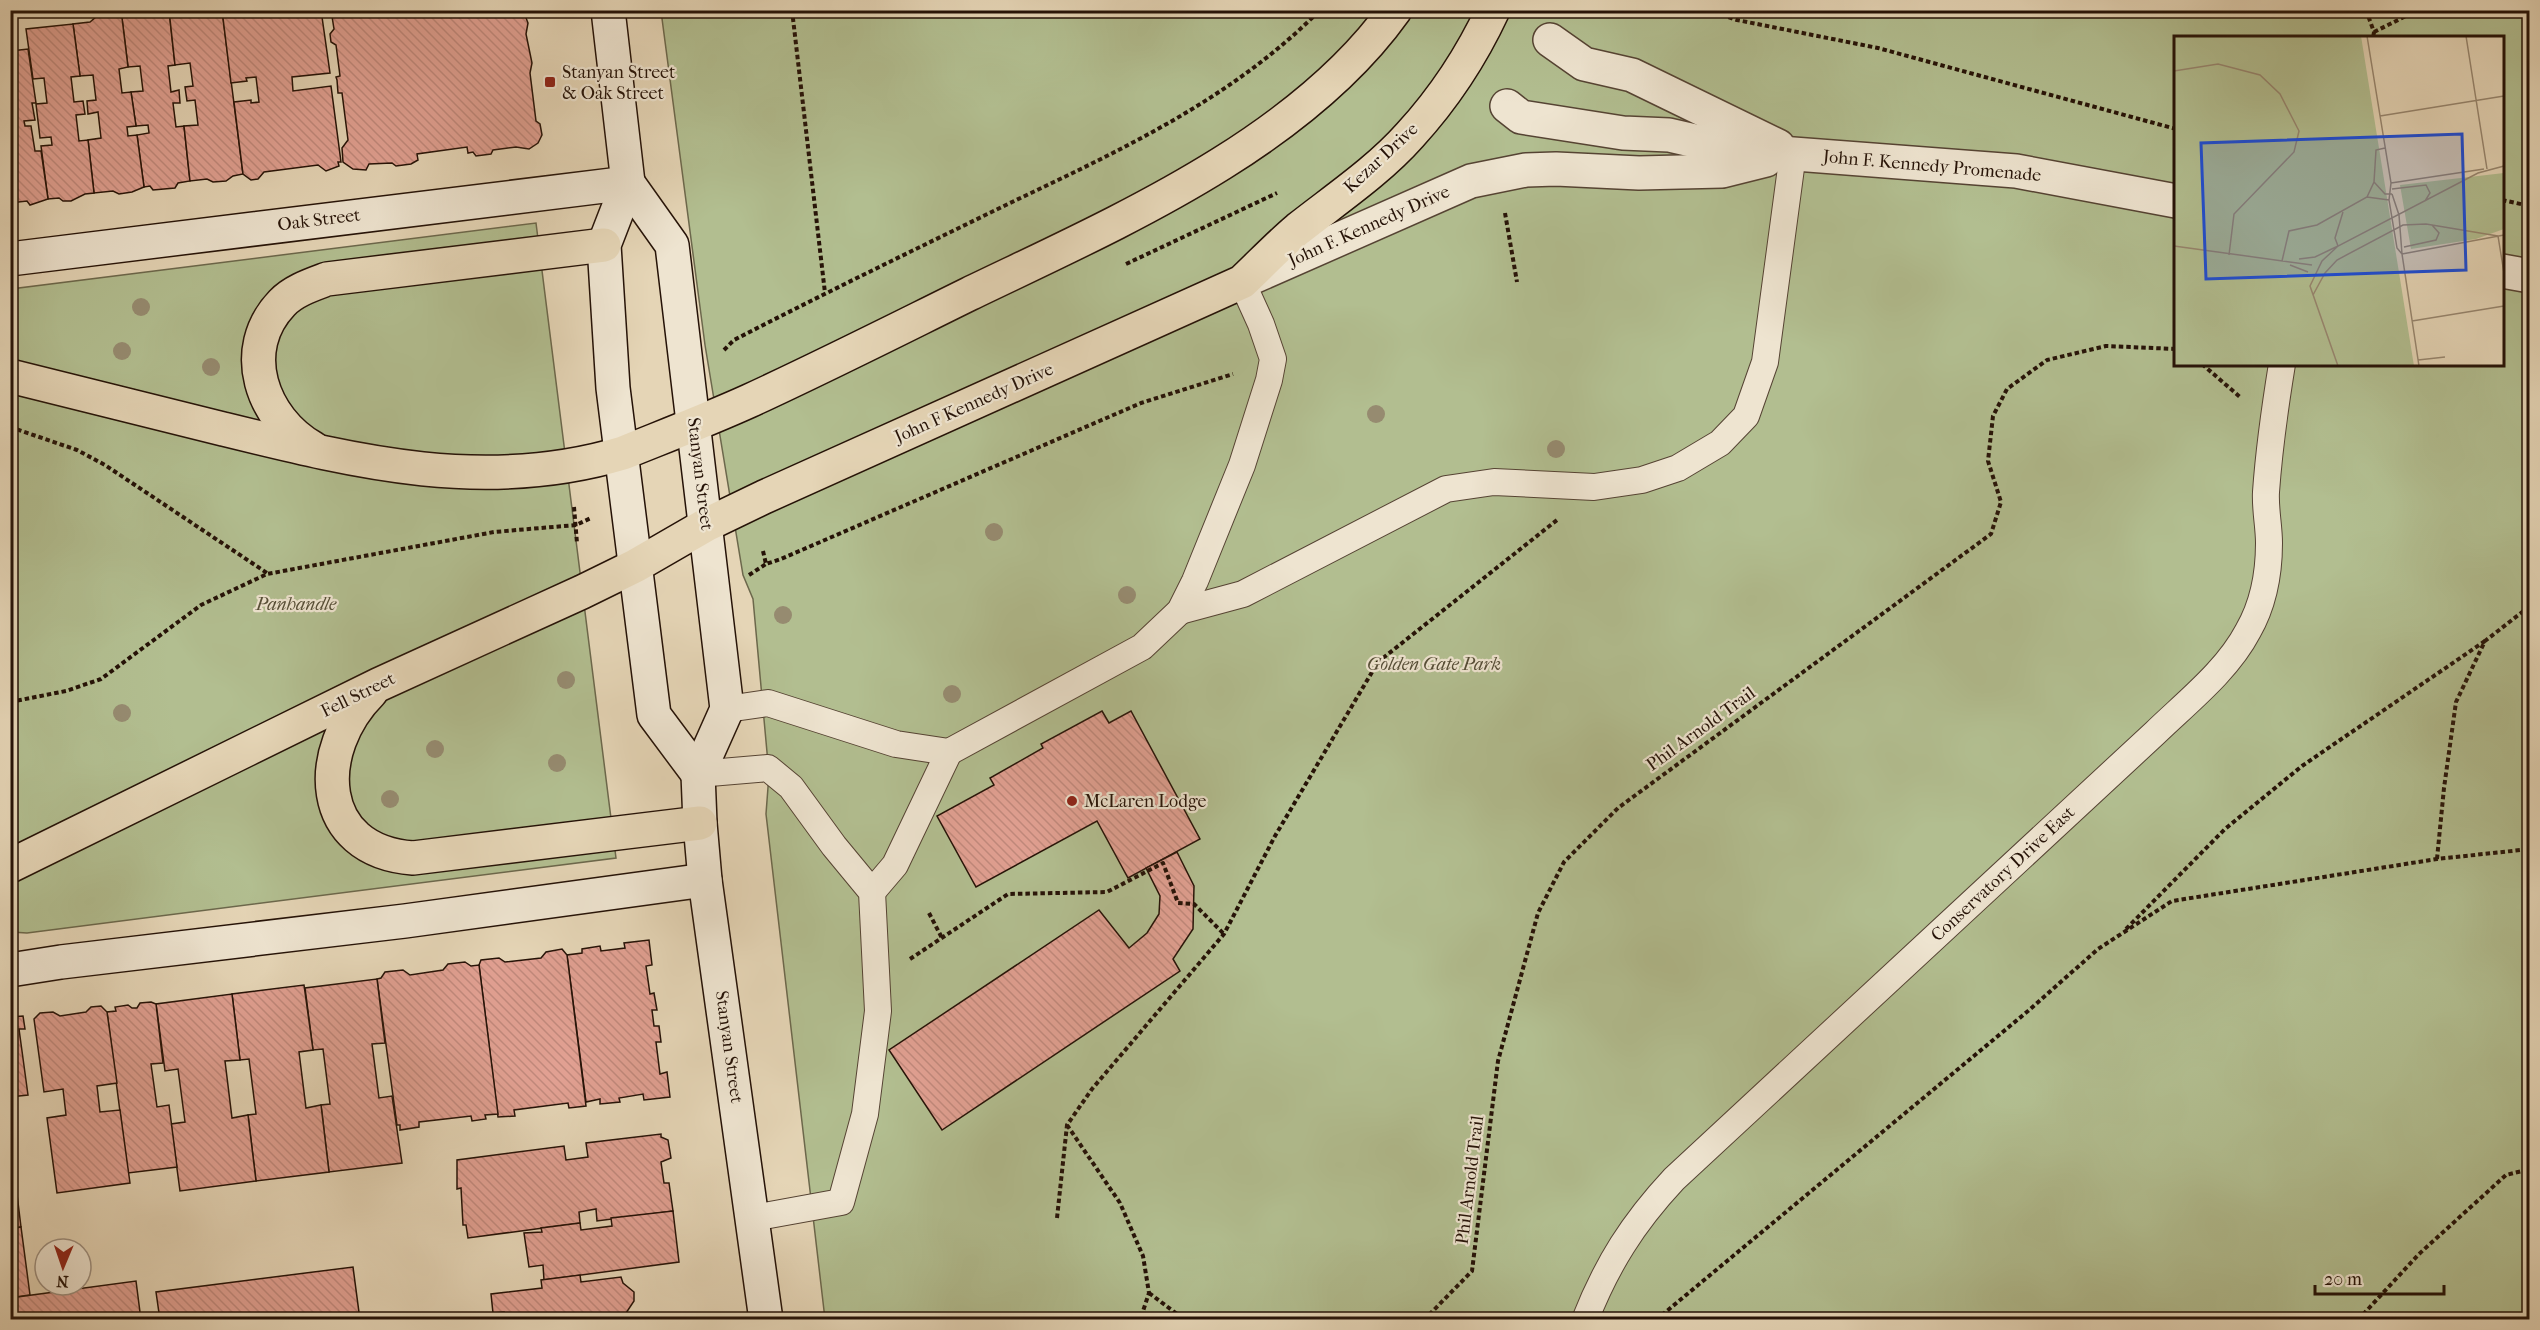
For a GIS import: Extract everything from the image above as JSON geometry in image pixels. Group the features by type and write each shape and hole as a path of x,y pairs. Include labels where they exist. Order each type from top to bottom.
{"main road":[{"name":"Stanyan Street","path":"608,10 627,183 604,245 613,388 623,453 654,715 698,774"},
{"path":"10,376 322,454 432,471 481,473 570,467 623,453 748,402 1099,232 1214,166 1293,113 1358,56 1395,10"},
{"name":"Kezar Drive","path":"1242,282 1296,231 1374,169 1409,136 1456,73 1482,33 1493,10"},
{"name":"John F. Kennedy Promenade","path":"1550,40 1584,64 1632,75 1793,153"},
{"name":"John F. Kennedy Promenade","path":"1508,106 1521,117 1623,133 1669,135 1730,149 2016,171 2174,201"},
{"path":"1678,194 1724,190 1793,153"},
{"name":"John F. Kennedy Promenade","path":"1501,191 1526,170 1639,173 1722,171 1793,153"},
{"name":"John F. Kennedy Drive","path":"1242,282 1471,181 1501,191"},
{"name":"Stanyan Street","path":"627,183 672,245 727,709 698,774 700,823 705,880 766,1320"},
{"name":"Oak Street","path":"10,259 627,183"},
{"path":"322,454 300,441 283,424 268,405 258,375 258,348 267,324 282,302 306,286 327,279 604,245"},
{"path":"2504,271 2529,276"},
{"name":"John F Kennedy Drive","path":"706,525 1242,282"},
{"name":"Fell Street","path":"10,867 378,685 635,566 706,525"},
{"path":"378,685 356,707 347,720 333,768 332,790 338,814 369,848 391,856 413,858 700,823"},
{"path":"10,970 73,960 405,921 705,880"}],"lane":[{"path":"1180,611 1243,594 1446,489 1494,482 1594,486 1642,480 1678,468 1720,443 1746,416 1765,362 1793,153"},
{"path":"872,892 895,865 949,752 1142,647 1180,611 1195,581 1242,465 1269,380 1273,359 1261,324 1242,282"},
{"name":"Conservatory Drive East","path":"1585,1320 1600,1281 1619,1248 1645,1210 1674,1179 2155,733 2228,660 2248,632 2261,601 2267,571 2269,542 2266,494 2272,425 2282,366"},
{"path":"727,709 768,703 896,744 949,752"},
{"path":"698,774 768,768 791,787 834,846 872,892 878,1011 865,1114 841,1202 753,1218"}],"path":[{"path":"792,10 825,293"},
{"path":"724,350 734,340 825,293 1147,137 1221,92 1259,65 1320,10"},
{"path":"1707,10 1737,20 1878,48 2174,129"},
{"path":"2366,10 2373,36"},
{"path":"2374,32 2418,10"},
{"path":"1501,191 1517,282"},
{"path":"2504,200 2529,206"},
{"name":"Phil Arnold Trail","path":"1424,1320 1472,1271 1498,1061 1538,914 1564,862 1618,808 1991,534 2001,502 1988,461 1993,416 2007,389 2047,360 2059,357 2106,346 2174,349"},
{"path":"2204,366 2272,425"},
{"path":"747,577 766,564 1141,403 1239,372"},
{"path":"10,427 77,450 105,465 267,574"},
{"path":"1057,1218 1067,1125 1092,1089 1224,934 1275,836 1378,662 1573,508 1594,486"},
{"path":"574,507 577,543"},
{"path":"10,702 66,691 101,679 201,605 267,574 494,532 576,525"},
{"path":"763,551 766,564"},
{"path":"2119,936 2225,830 2302,766 2485,641 2529,606"},
{"path":"2437,859 2456,702 2485,641"},
{"path":"1656,1320 1877,1138 2098,950 2172,901 2437,859 2529,849"},
{"path":"875,964 903,964 1008,894 1107,892 1163,863 1178,903 1194,904 1224,934"},
{"path":"929,913 942,938"},
{"path":"1067,1125 1120,1203 1143,1256 1149,1293 1140,1320"},
{"path":"2358,1320 2420,1254 2506,1174 2529,1169"},
{"path":"1149,1293 1185,1320"}],"green space":[{"name":"Golden Gate Park","path":"661,11 2529,11 2529,1319 825,1319 766,814 769,774 753,599 743,575 705,345"},
{"name":"Panhandle","path":"536,223 616,858 27,933 11,932 11,289"}],"building":[{"path":"169,10 175,65 168,66 171,92 179,90 180,103 173,103 176,127 184,126 190,181 178,183 175,188 153,190 150,186 144,187 137,135 149,133 148,125 136,126 131,92 143,91 140,66 128,67 122,18 132,13"},
{"path":"169,10 222,10 243,174 233,176 226,181 213,182 207,179 190,181 184,126 198,125 195,100 187,101 185,87 193,86 190,63 175,65"},
{"path":"222,10 321,10 330,73 292,77 293,91 331,86 341,162 338,162 339,166 326,171 318,165 264,172 258,179 251,180 243,174 234,102 251,100 251,103 259,102 256,77 231,83"},
{"path":"331,10 523,10 528,23 526,34 532,63 530,73 536,121 540,124 542,135 538,143 529,149 516,147 493,150 491,154 476,156 473,152 468,153 467,147 417,154 418,160 411,164 396,166 392,163 369,164 366,170 353,169 343,162 342,148 348,140 342,93 338,93 336,77 340,76 336,45 331,42 330,34 334,29"},
{"path":"115,15 122,18 128,67 119,69 122,93 131,92 136,126 127,127 128,136 137,135 144,187 119,194 113,191 94,193 88,140 101,138 98,112 88,114 87,101 96,100 93,75 80,76 73,24 90,22 96,17"},
{"path":"73,24 80,76 71,77 74,102 83,101 85,114 76,115 79,141 88,140 94,193 85,194 71,201 63,201 59,198 48,199 41,146 52,145 51,137 40,138 36,104 47,103 44,78 33,79 26,29"},
{"path":"28,49 36,103 32,103 35,120 24,121 25,126 31,126 35,151 41,151 48,199 30,205 27,201 10,203 10,72 14,69 11,51"},
{"name":"McLaren Lodge","path":"1102,711 1109,723 1131,711 1200,839 1128,878 1097,821 976,887 937,816 994,785 990,778 1043,748 1041,744"},
{"path":"1177,852 1194,886 1193,929 1173,959 1180,971 942,1130 889,1050 1099,910 1129,948 1147,933 1159,914 1160,896 1146,868"},
{"path":"649,940 652,965 646,966 650,994 654,993 657,1010 652,1010 654,1026 659,1026 661,1042 656,1042 660,1074 667,1072 670,1097 644,1100 643,1094 619,1098 620,1102 600,1104 600,1099 586,1102 567,955 582,953 582,949 600,946 601,951 625,948 624,943"},
{"path":"562,949 567,955 586,1106 569,1108 568,1103 514,1110 515,1116 498,1117 479,965 481,960 499,958 505,962 541,958 546,952"},
{"path":"465,962 471,966 479,965 498,1114 485,1115 486,1119 472,1121 471,1116 419,1122 419,1127 400,1130 400,1125 397,1125 377,979 381,978 385,972 403,970 410,975 443,970 448,964"},
{"path":"377,979 385,1043 372,1044 379,1098 392,1096 402,1163 329,1172 321,1105 330,1104 323,1049 313,1050 305,988"},
{"path":"304,985 313,1050 299,1052 306,1108 321,1105 329,1172 256,1181 248,1115 256,1114 249,1059 240,1060 232,994"},
{"path":"232,994 240,1060 225,1061 232,1118 248,1115 256,1181 180,1191 171,1124 185,1122 178,1069 165,1071 156,1004"},
{"path":"140,1003 156,1004 163,1063 151,1064 157,1107 169,1105 177,1167 128,1173 107,1012 116,1011 115,1007 128,1005 137,1008"},
{"path":"101,1006 107,1012 117,1083 97,1086 100,1112 120,1110 130,1183 57,1193 47,1118 66,1115 63,1089 44,1092 34,1019 40,1013 53,1012 60,1016 86,1012 91,1007"},
{"path":"23,1016 25,1029 19,1029 28,1095 10,1097 10,1017"},
{"path":"661,1134 661,1137 668,1140 671,1158 661,1162 664,1183 669,1183 673,1211 597,1221 596,1209 579,1212 580,1223 468,1238 466,1225 463,1225 461,1188 457,1189 457,1160 564,1146 566,1160 588,1157 586,1143"},
{"path":"10,1162 13,1162 21,1227 10,1229"},
{"path":"673,1211 679,1262 544,1280 543,1265 529,1267 524,1233 542,1232 541,1228 580,1223 581,1230 612,1226 611,1218"},
{"path":"21,1227 30,1295 10,1298 10,1229"},
{"path":"353,1267 360,1320 160,1320 156,1292"},
{"path":"580,1275 581,1282 621,1277 623,1283 634,1292 634,1301 626,1317 606,1320 504,1320 504,1312 493,1313 491,1294 542,1288 541,1280"},
{"path":"136,1281 141,1320 10,1320 10,1298 33,1295 33,1297 93,1297 93,1287"},
{"path":"684,1314 685,1320 641,1320"}],"place":[{"name":"Stanyan Street & Oak Street","path":"550,82"},
{"name":"McLaren Lodge","path":"1072,801"}]}
